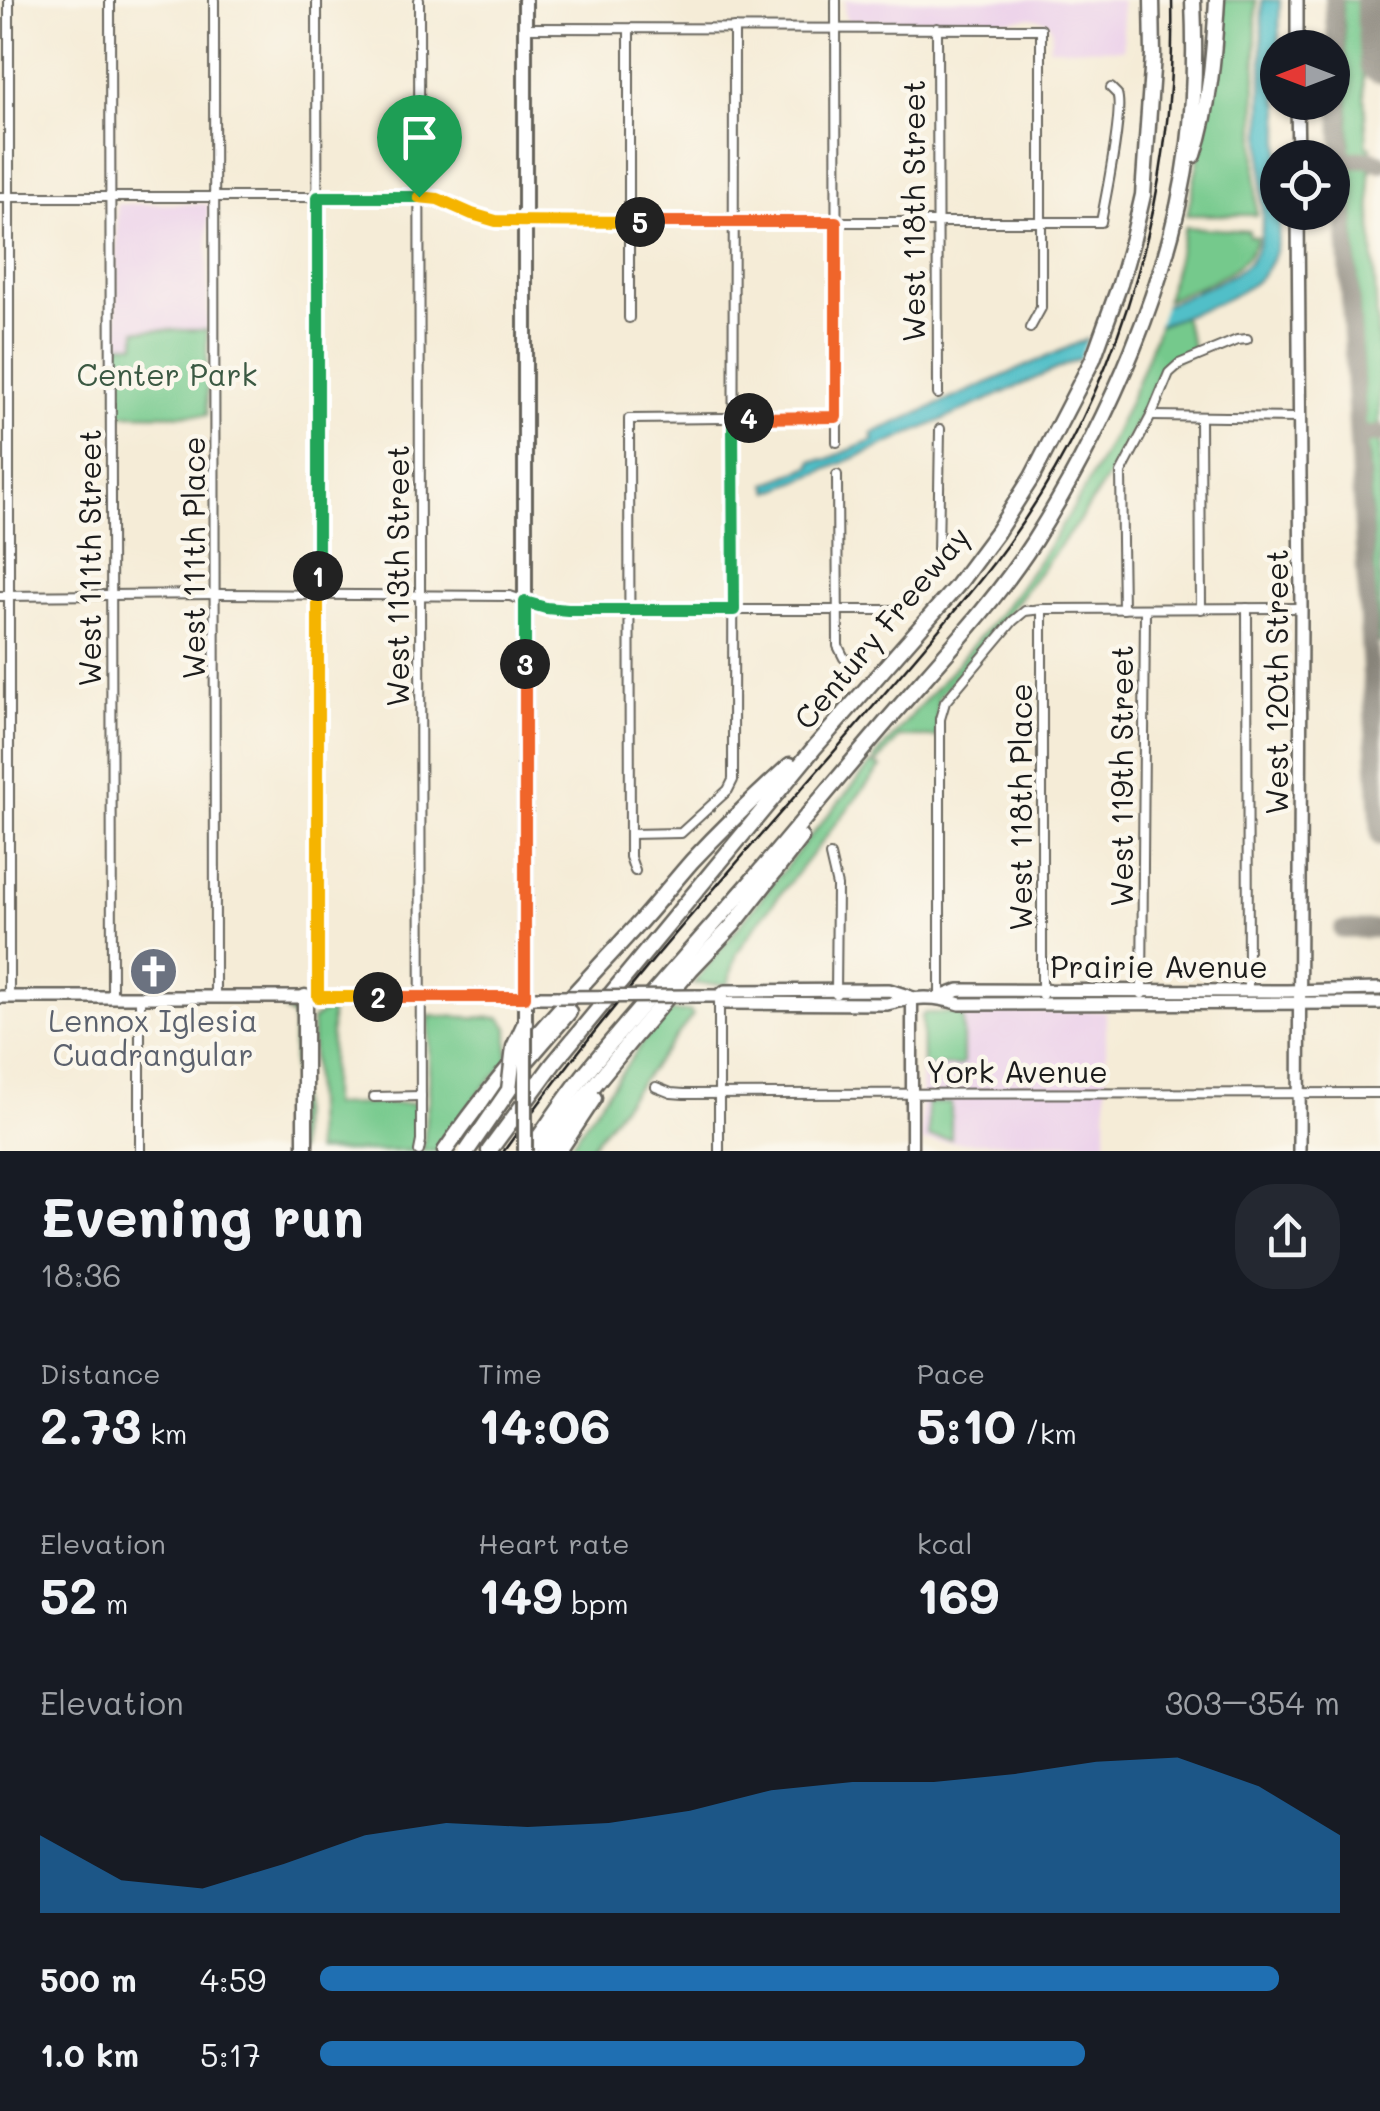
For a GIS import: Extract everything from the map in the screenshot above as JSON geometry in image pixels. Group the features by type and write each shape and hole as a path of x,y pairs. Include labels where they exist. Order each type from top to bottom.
{"highway":[{"name":"Century Freeway","path":"489,1151 553,1064 814,747 956,587 1032,477 1093,359 1133,238 1143,195 1153,55 1152,0"},
{"path":"527,1151 586,1073 984,608 1032,544 1070,480 1105,414 1131,352 1169,240 1188,146 1194,90 1193,0"},
{"path":"1179,198 1199,139 1214,52 1217,0"},
{"path":"444,1151 497,1079 690,863 739,812 814,747"},
{"path":"545,1151 632,1039 733,924 808,829 832,790"},
{"path":"454,1151 483,1110 554,1031 631,932"},
{"path":"304,1151 312,997"},
{"path":"467,1151 509,1090 514,1047 525,1023"},
{"path":"559,1151 632,1039"}],"main road":[{"path":"525,0 527,1151"},
{"path":"1297,0 1297,30"},
{"name":"West 120th Street","path":"1298,230 1299,1151"},
{"name":"Prairie Avenue","path":"4,997 718,996 726,1003 836,996 887,1004 912,997 940,997 959,990 1042,997 1300,997 1380,989"},
{"name":"Prairie Avenue","path":"1142,997 1248,991 1380,1003"}],"street":[{"path":"4,997 5,197 9,0"},
{"name":"West 111th Street","path":"110,0 112,997"},
{"name":"West 111th Place","path":"214,0 215,997"},
{"path":"312,997 318,595 318,0"},
{"name":"West 113th Street","path":"419,0 419,1151"},
{"path":"836,0 837,442"},
{"path":"525,28 1040,29 1041,308 1030,328"},
{"path":"630,834 681,832 728,790 734,775 734,28"},
{"name":"West 118th Street","path":"937,28 938,394"},
{"path":"629,29 629,318"},
{"path":"5,197 419,197 438,199 481,218 525,222 1102,222 1118,115 1118,97 1111,88"},
{"name":"West 119th Street","path":"1122,609 1121,473 1175,366 1246,338"},
{"path":"1151,416 1299,418"},
{"path":"635,871 630,857 629,419 836,417"},
{"path":"1200,417 1201,609"},
{"path":"5,596 510,596 546,608 568,610 894,610 900,608 936,563 940,429"},
{"path":"838,475 838,646 844,658"},
{"path":"1247,608 1248,991"},
{"path":"940,997 942,710 1012,622 1025,611 1042,610 1301,608"},
{"name":"West 119th Street","path":"1142,997 1145,609"},
{"name":"West 118th Place","path":"1042,610 1042,997"},
{"path":"830,856 837,886 836,996"},
{"path":"718,996 719,1151"},
{"path":"140,997 140,1151"},
{"path":"912,997 912,1151"},
{"name":"York Avenue","path":"656,1087 684,1094 1380,1093"},
{"path":"374,1097 421,1096"}],"shaded area":[{"path":"845,0 1121,0 1124,49 1049,48 1051,26 1031,17 848,21"},
{"path":"117,204 208,204 207,330 137,330 136,344 117,344"},
{"path":"1106,1011 1106,1143 921,1142 921,1013"}],"green space":[{"path":"1223,0 1256,0 1256,215 1187,215 1207,119"},
{"path":"1342,0 1359,0 1367,146 1371,147 1365,155 1350,150 1350,30 1344,30"},
{"path":"1367,165 1372,171 1369,172 1380,373 1379,429 1367,428 1363,422 1351,168"},
{"path":"1185,227 1249,231 1249,236 1257,237 1252,250 1233,270 1166,300"},
{"path":"1183,316 1194,351 1162,366 1113,469 1079,521 938,698 937,737 900,737 877,763 874,759 984,632 1040,559 1116,430 1158,326"},
{"name":"Center Park","path":"136,330 207,330 207,415 117,414 117,344 136,344"},
{"path":"1380,439 1380,643 1375,638 1365,449 1369,441"},
{"path":"872,763 881,767 756,925 737,953 728,984 693,984 807,840"},
{"path":"331,1011 331,1105 416,1103 413,1151 315,1151 312,1020"},
{"path":"690,1011 693,1015 589,1151 566,1151 664,1012"},
{"path":"286,1012 299,1012 298,1151 293,1151 293,1017"},
{"path":"925,1013 959,1013 963,1017 960,1066 923,1064"},
{"path":"429,1016 501,1018 508,1028 508,1061 482,1089 438,1151 422,1151 429,1101"},
{"path":"927,1103 951,1103 951,1139 929,1137"}],"water":[{"path":"1262,0 1280,0 1279,30 1262,30"},
{"path":"1262,120 1280,120 1280,140 1262,140"},
{"path":"1262,230 1279,230 1268,268 1244,290 770,492 767,484 811,466 812,461 828,459 874,440 875,432 1232,275 1256,251"}],"pier":[{"path":"1166,300 1156,331 1078,365 1090,333"}],"taxiway":[{"path":"1333,0 1380,837"},
{"path":"1350,161 1380,163"},
{"path":"1358,444 1362,436 1380,434"},
{"path":"1342,930 1380,929"}],"runway":[{"path":"1376,0 1380,62"}],"tram line":[{"path":"504,1151 559,1076 677,932 981,579 1027,516 1067,449 1128,306 1148,232 1163,156 1171,78 1172,0"}],"place":[{"name":"Lennox Iglesia Cuadrangular","path":"153,971"}],"route":[{"path":"318,197 419,197 438,199 496,221 836,222 836,417 733,418 734,610 568,610 525,602 525,997 318,997 318,197"}]}
